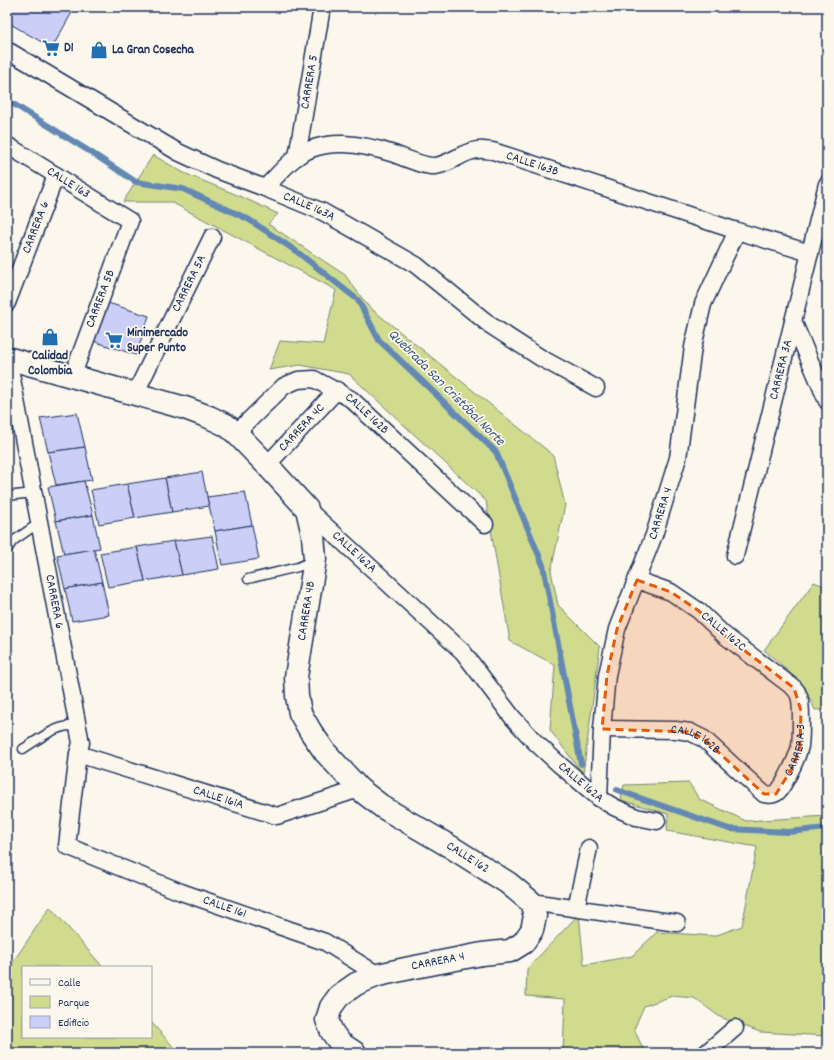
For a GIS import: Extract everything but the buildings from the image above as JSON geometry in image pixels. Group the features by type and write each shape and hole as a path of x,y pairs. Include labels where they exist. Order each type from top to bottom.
{"street":[{"name":"CARRERA 5","path":"297,157 322,7"},
{"name":"CALLE 163A","path":"8,52 178,152 217,170 323,212 416,265 490,325 541,358 596,388"},
{"name":"CALLE 163B","path":"265,188 297,157 324,145 337,143 363,146 388,152 426,165 435,166 472,151 484,150 810,253"},
{"name":"CALLE 163","path":"7,145 130,221"},
{"name":"CARRERA 6","path":"7,303 56,175"},
{"name":"CARRERA 3A","path":"736,556 827,184"},
{"name":"CARRERA 5B","path":"72,377 130,221"},
{"name":"CARRERA 4","path":"599,798 602,729 607,675 616,629 654,535 678,458 693,347 703,304 738,231"},
{"name":"CARRERA 5A","path":"135,394 212,237"},
{"path":"793,320 827,401"},
{"name":"CARRERA 6","path":"7,358 81,743 78,754 67,846"},
{"name":"CALLE 162A","path":"7,358 185,408 226,425 267,464 307,510 463,652 513,718 535,742 599,798 636,817 657,821"},
{"name":"CALLE 162B","path":"236,433 284,386 298,380 314,379 352,399 486,524"},
{"name":"CARRERA 4C","path":"267,464 337,390"},
{"name":"CARRERA 4B","path":"300,713 296,677 315,559 315,546 307,510"},
{"name":"CALLE 162C","path":"637,580 671,592 699,611 724,635 794,688 799,697"},
{"name":"CARRERA 3","path":"770,796 776,794 783,784 794,765 800,746 799,697"},
{"name":"CALLE 162","path":"300,713 325,752 359,789 384,808 451,847 508,884 531,902"},
{"name":"CALLE 162B","path":"602,729 676,730 690,732 704,740 764,794 770,796"},
{"name":"CALLE 161A","path":"78,754 277,816 359,789"},
{"name":"CALLE 161","path":"67,846 181,892 325,942 378,975"},
{"path":"576,908 589,848"},
{"name":"CARRERA 4","path":"355,1053 340,1043 332,1032 327,1020 331,1007 339,996 356,984 378,975 482,954 510,951 523,943 532,930 535,916 531,902"},
{"path":"531,902 677,923"},
{"path":"706,1053 734,1028"}],"lane":[{"path":"7,496 33,493"},
{"path":"7,550 13,541 39,523"},
{"path":"248,579 298,568 315,559"},
{"path":"23,749 59,728 69,726 78,728"}],"highlighted area":[{"path":"637,580 671,592 699,611 724,635 794,688 801,711 800,746 794,765 776,794 764,794 704,739 690,732 602,729 607,675 617,629"}],"green space":[{"path":"153,155 184,173 278,214 268,224 345,275 368,306 553,455 565,505 551,571 558,605 600,647 583,774 550,730 555,665 510,641 486,501 349,374 300,365 269,370 280,341 323,344 336,290 171,202 123,202"},
{"path":"814,582 827,587 827,709 815,710 811,700 800,684 787,670 764,650"},
{"path":"689,783 699,799 746,821 827,816 827,1036 760,1032 720,1017 694,998 672,996 644,1006 634,1029 645,1053 563,1053 565,999 526,996 527,969 579,914 584,965 632,956 657,932 714,936 742,926 757,847 667,831 668,814 621,800 624,785"},
{"path":"50,907 102,966 22,966 22,1038 152,1038 152,1023 179,1053 7,1053 7,971"}],"waterway":[{"name":"Quebrada San Cristóbal Norte","path":"7,100 136,182 183,189 248,219 296,251 358,300 379,340 496,452 543,565 581,764"},
{"name":"Quebrada San Cristóbal Norte","path":"617,790 729,829 788,832 827,828"}],"place":[{"name":"D1","path":"51,48"},
{"name":"La Gran Cosecha","path":"99,50"},
{"name":"Calidad Colombia","path":"50,337"},
{"name":"Minimercado Super Punto","path":"114,340"}]}
